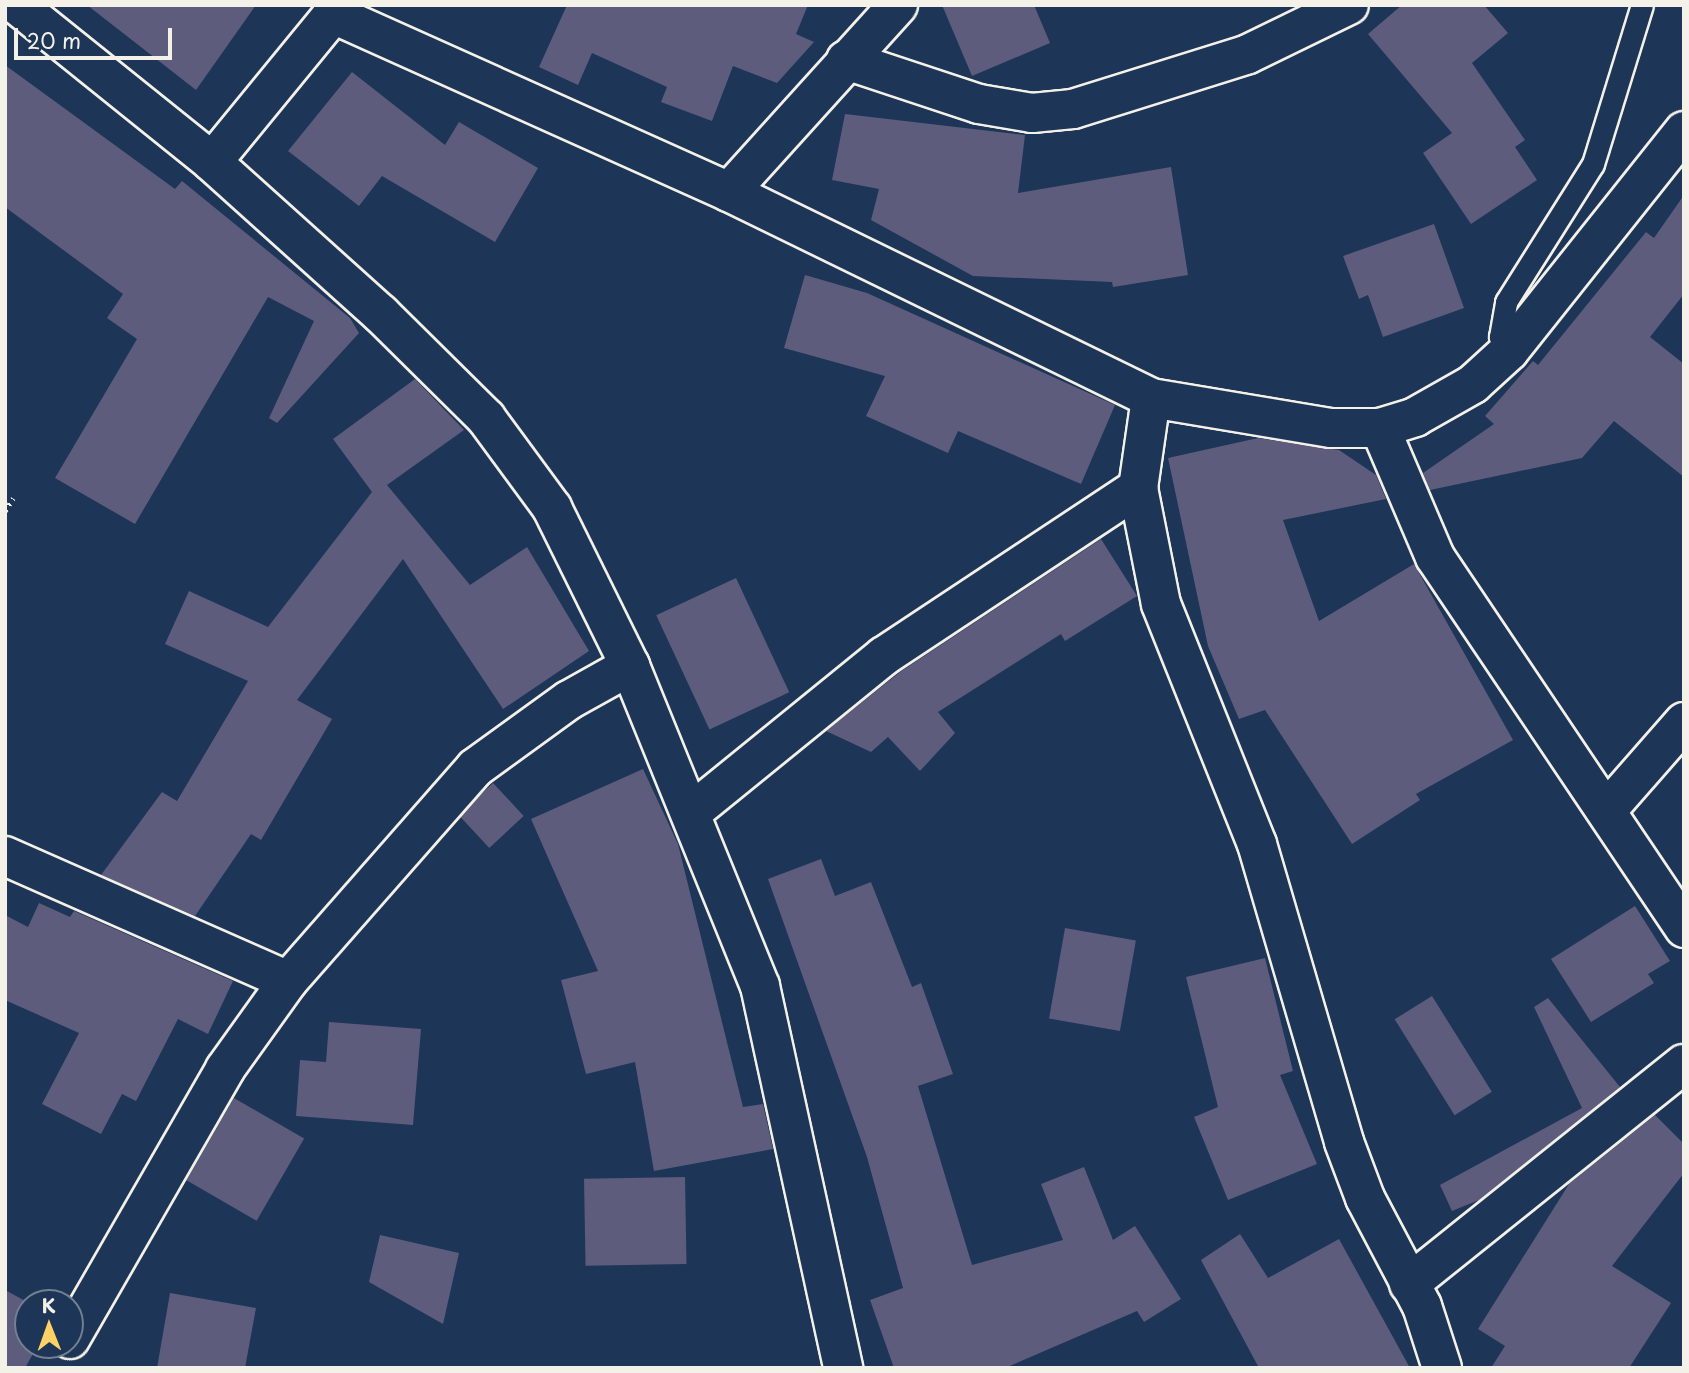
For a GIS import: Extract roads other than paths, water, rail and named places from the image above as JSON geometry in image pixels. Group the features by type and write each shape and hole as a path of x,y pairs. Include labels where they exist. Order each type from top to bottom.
{"street":[{"path":"17,5 212,162 486,418 552,508 630,666 692,812 760,986 843,1368"},
{"path":"729,192 898,5"},
{"path":"846,60 979,104 1032,113 1073,109 1248,54 1349,5"},
{"path":"212,162 333,10 729,192 1152,398 1270,423 1380,428 1442,405 1509,351 1684,131"},
{"path":"1152,398 1138,488 1161,604 1258,844 1344,1142 1433,1332 1442,1368"},
{"path":"1380,428 1435,557 1684,928"},
{"path":"692,812 884,656 1138,488"},
{"path":"84,1315 225,1069 288,981 475,768 569,699 630,666"},
{"path":"1607,810 1684,722"},
{"path":"5,856 288,981"},
{"path":"1409,1284 1684,1064"}],"lane":[{"path":"1509,351 1500,337 1506,302 1593,163 1642,5"}]}
